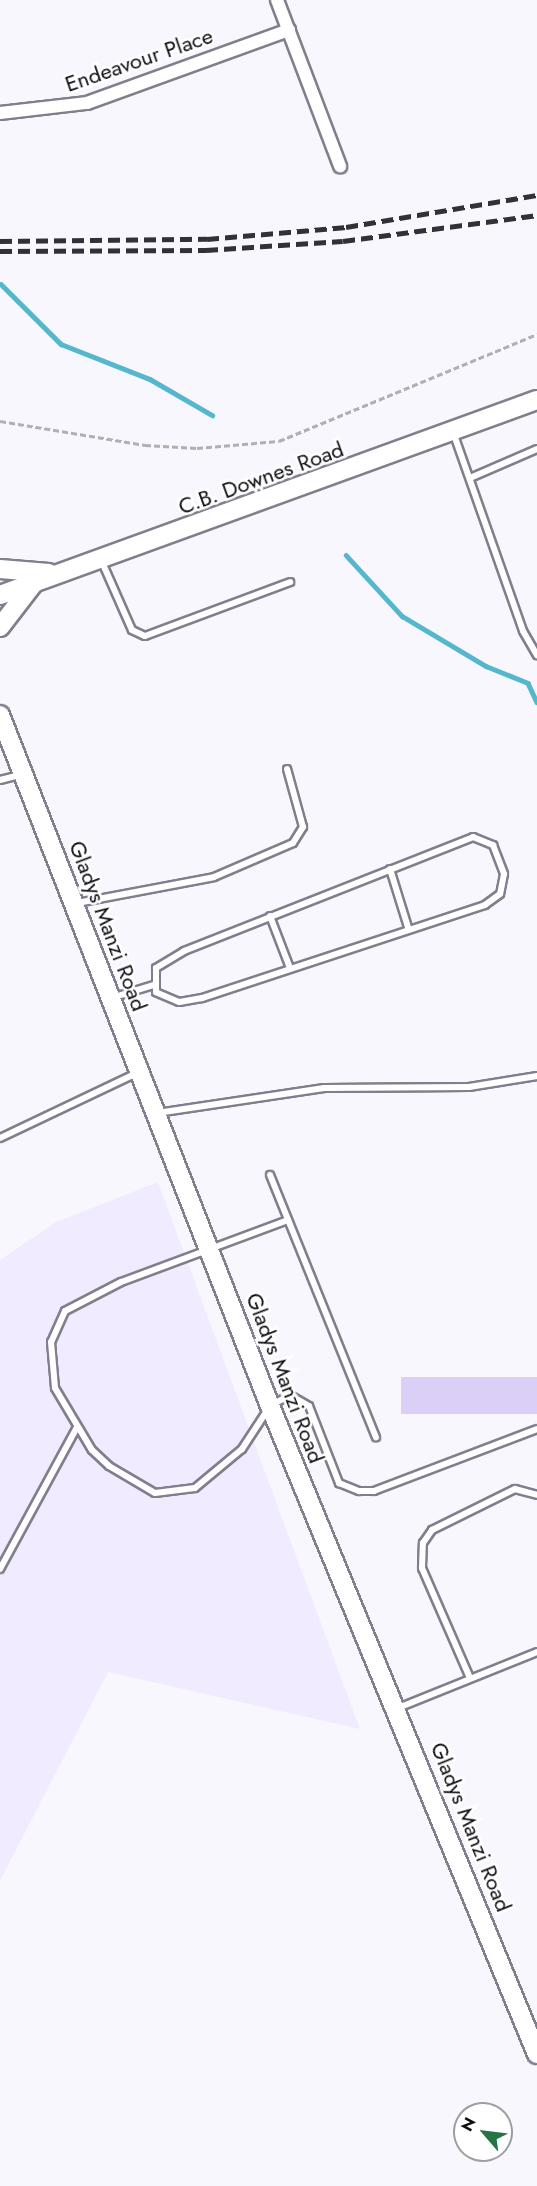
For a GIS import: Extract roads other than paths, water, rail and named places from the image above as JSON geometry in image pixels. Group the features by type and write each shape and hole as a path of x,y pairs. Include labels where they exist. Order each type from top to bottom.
{"main road":[{"name":"C.B. Downes Road","path":"0,595 102,562 537,399"},
{"path":"0,569 62,574"},
{"path":"0,627 34,583"},
{"name":"Gladys Manzi Road","path":"1,723 270,1406 398,1708 537,2054"}],"street":[{"path":"277,0 340,166"},
{"name":"Endeavour Place","path":"0,113 87,103 289,30"}],"lane":[{"path":"453,431 523,631 537,655"},
{"path":"470,478 537,449"},
{"path":"102,562 132,630 145,636 290,582"},
{"path":"73,903 214,877 293,843 303,826 287,769"},
{"path":"0,780 23,774"},
{"path":"473,837 489,841 501,862 503,887 495,899 290,968 178,1002 167,1000 154,986 154,970 165,960 270,915 473,837"},
{"path":"390,869 408,927"},
{"path":"270,915 290,968"},
{"path":"110,998 154,986"},
{"path":"0,1138 140,1072"},
{"path":"156,1113 324,1088 469,1087 537,1076"},
{"path":"270,1175 376,1437"},
{"path":"288,1220 208,1247 65,1311 51,1342 55,1388 92,1450 126,1478 155,1493 180,1494 228,1463 270,1406 290,1395 304,1400 317,1421 333,1475 347,1489 374,1491 537,1429"},
{"path":"0,1569 77,1427"},
{"path":"470,1678 422,1568 423,1543 432,1530 515,1489 537,1495"},
{"path":"398,1708 537,1652"}],"waterway":[{"path":"1,284 61,344 150,379 212,415"},
{"path":"346,555 402,616 486,666 528,683 537,702"}],"railway":[{"path":"0,241 207,239 346,227 537,195"},
{"path":"0,251 206,250 343,241 537,215"}]}
